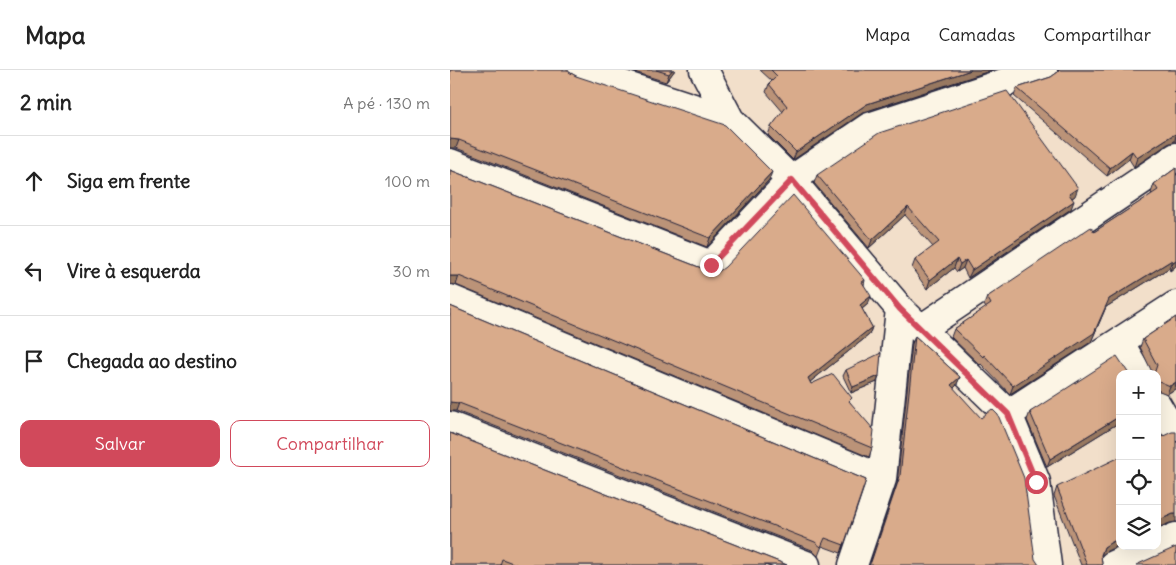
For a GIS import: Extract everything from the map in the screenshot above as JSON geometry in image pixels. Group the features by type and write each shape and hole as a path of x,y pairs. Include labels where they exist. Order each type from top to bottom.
{"street":[{"path":"578,70 730,120"},
{"path":"704,70 730,120 792,180 900,309 1008,414 1036,482 1047,565"},
{"path":"450,164 711,265 792,180 869,128 1043,70"},
{"path":"921,329 1176,157"},
{"path":"450,299 882,479"},
{"path":"1008,414 1176,304"},
{"path":"853,565 882,479 900,309"},
{"path":"1119,342 1136,370"},
{"path":"1161,412 1176,427"},
{"path":"450,426 806,565"},
{"path":"1161,544 1176,537"},
{"path":"1113,565 1147,550"}],"building":[{"path":"450,70 568,70 576,76 725,125 772,172 710,238 459,140 450,139"},
{"path":"656,70 672,70 669,74"},
{"path":"771,70 971,70 867,104 796,152 771,127 787,106 769,84 777,76"},
{"path":"1059,70 1176,70 1176,91 1174,92 1176,94 1176,134 1137,158 1132,151 1110,168 1017,88 1051,77"},
{"path":"1007,91 1078,188 1069,194 1074,201 972,270 966,260 960,264 957,259 930,280 915,260 939,242 908,207 872,240 817,175 879,133"},
{"path":"1176,168 1176,260 1173,262 1172,260 1109,299 1094,333 1013,386 984,355 983,357 954,329 991,304 987,297 1091,227 1094,232 1158,190 1154,184"},
{"path":"450,170 709,271 718,272 725,267 793,195 865,280 862,282 871,296 860,305 872,327 808,378 811,384 833,374 852,398 849,401 874,430 872,448 459,276 450,276"},
{"path":"450,306 866,480 844,545 825,538 821,547 815,542 459,403 450,402"},
{"path":"1176,317 1176,382 1170,386 1161,382 1161,370 1155,370 1157,365 1143,339"},
{"path":"915,336 960,377 951,385 981,418 992,409 998,415 1024,478 1035,559 1039,565 869,565 900,476"},
{"path":"881,353 879,376 853,387 846,370"},
{"path":"1117,356 1126,370 1116,370 1116,418 1050,459 1030,412"},
{"path":"1176,432 1176,514 1161,519 1161,460 1161,437"},
{"path":"450,433 787,565 518,565 502,559 500,565 450,565"},
{"path":"1116,459 1116,540 1104,547 1101,555 1103,565 1087,565 1057,487"},
{"path":"1176,547 1176,565 1136,565"}],"route":[{"path":"711,265 792,180 900,309 1008,414 1036,482"}]}
